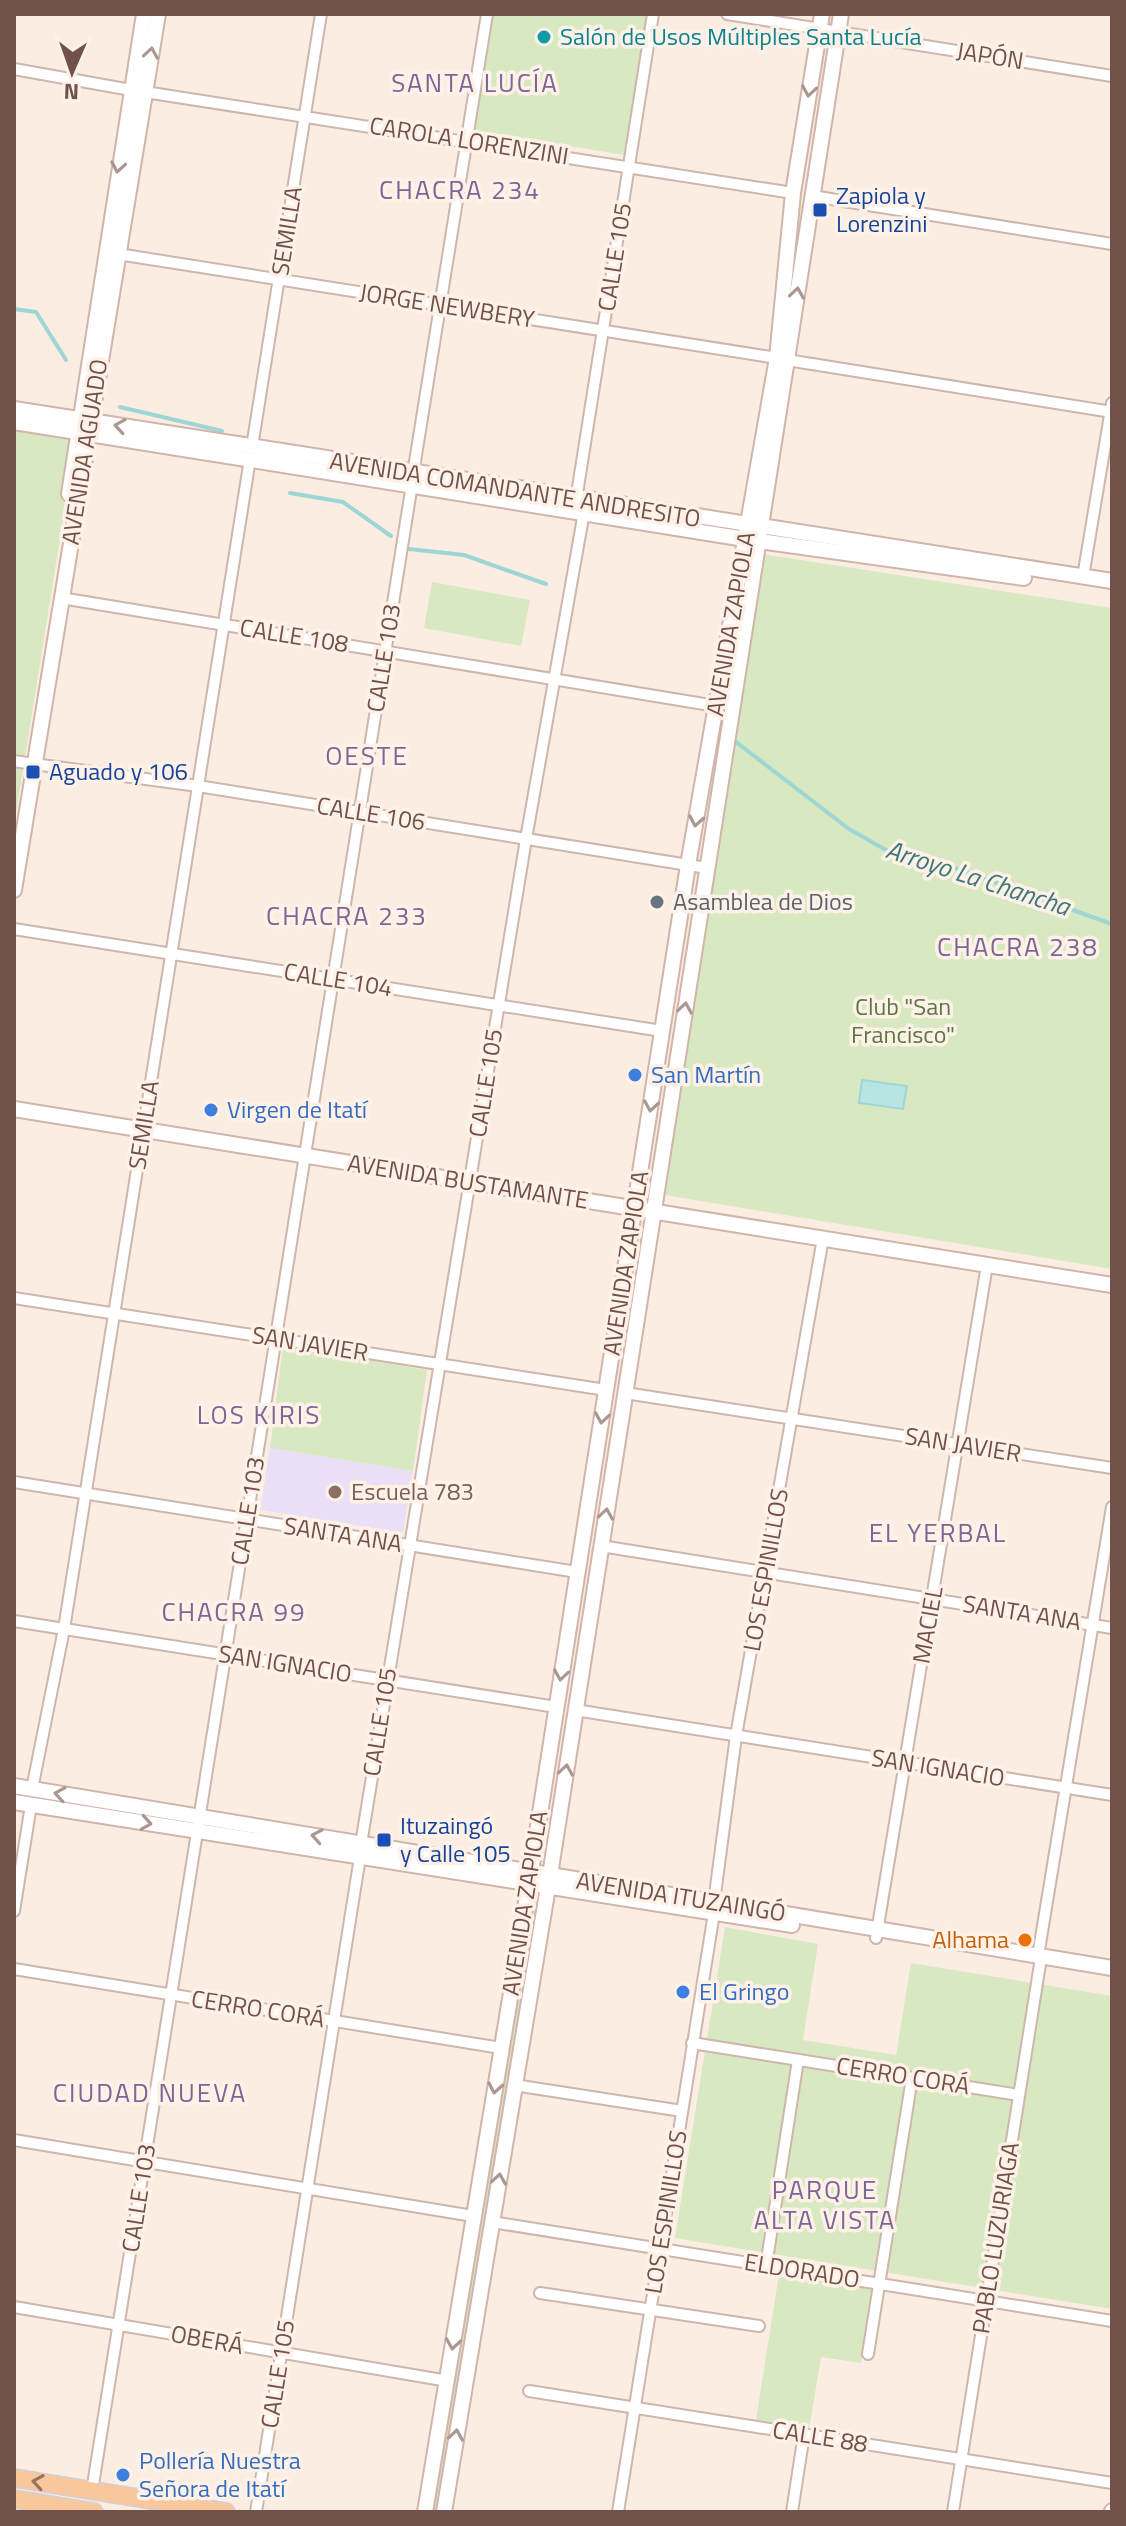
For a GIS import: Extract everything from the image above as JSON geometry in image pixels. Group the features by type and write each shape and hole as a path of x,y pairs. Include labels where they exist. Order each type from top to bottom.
{"main road":[{"name":"AVENIDA AGUADO","path":"14,890 25,763 61,598 84,427 118,254 144,14"},
{"name":"AVENIDA AGUADO","path":"14,846 25,763 84,427 138,91 158,14"},
{"name":"AVENIDA ZAPIOLA","path":"444,2512 548,1881 729,728 753,534 841,14"},
{"name":"AVENIDA ZAPIOLA","path":"782,359 793,193 820,21"},
{"name":"AVENIDA COMANDANTE ANDRESITO","path":"14,409 84,427"},
{"name":"AVENIDA COMANDANTE ANDRESITO","path":"14,422 84,427 1112,590"},
{"name":"AVENIDA ZAPIOLA","path":"425,2512 530,1878 688,865 715,713 753,534"},
{"name":"AVENIDA COMANDANTE ANDRESITO","path":"753,534 1112,581"},
{"name":"AVENIDA BUSTAMANTE","path":"14,1109 1112,1285"},
{"name":"AVENIDA ITUZAINGÓ","path":"14,1786 199,1824 1039,1960 1112,1968"},
{"name":"AVENIDA ITUZAINGÓ","path":"14,1802 199,1824"},
{"name":"AVENIDA ITUZAINGÓ","path":"1039,1960 1112,1977"},
{"path":"14,2478 226,2512"},
{"path":"14,2499 92,2512"}],"street":[{"name":"SEMILLA","path":"32,1789 64,1629 321,14"},
{"name":"CALLE 103","path":"92,2491 487,14"},
{"name":"CALLE 105","path":"256,2512 387,1680 553,678 653,14"},
{"name":"JAPÓN","path":"727,14 820,21 838,32 1112,76"},
{"name":"CAROLA LORENZINI","path":"14,69 793,193"},
{"path":"812,196 1112,244"},
{"name":"JORGE NEWBERY","path":"118,254 1112,409"},
{"path":"1083,577 1112,409"},
{"name":"CALLE 108","path":"61,598 553,678 715,713"},
{"name":"CALLE 106","path":"25,763 198,786 707,868"},
{"name":"CALLE 104","path":"14,929 662,1031"},
{"name":"LOS ESPINILLOS","path":"618,2512 714,1908 736,1736 823,1238"},
{"name":"MACIEL","path":"876,1934 987,1265"},
{"name":"SAN JAVIER","path":"14,1298 606,1390"},
{"name":"SAN JAVIER","path":"625,1393 1112,1468"},
{"name":"SANTA ANA","path":"14,1482 577,1572"},
{"name":"PABLO LUZURIAGA","path":"953,2512 1064,1788 1112,1507"},
{"name":"SANTA ANA","path":"601,1546 1112,1628"},
{"name":"SAN IGNACIO","path":"14,1621 556,1707"},
{"name":"SAN IGNACIO","path":"575,1710 1112,1795"},
{"path":"14,1911 31,1805"},
{"name":"CERRO CORÁ","path":"14,1969 501,2048"},
{"name":"CERRO CORÁ","path":"692,2043 1019,2095"},
{"path":"766,2266 798,2060"},
{"path":"868,2354 912,2078"},
{"path":"514,2085 682,2111"},
{"path":"14,2140 473,2216"},
{"name":"ELDORADO","path":"492,2222 1112,2321"},
{"path":"540,2293 759,2326"},
{"name":"OBERÁ","path":"14,2307 448,2381"},
{"name":"CALLE 88","path":"529,2391 1112,2483"},
{"path":"792,2512 804,2434"}],"shaded area":[{"path":"270,1448 413,1471 403,1533 260,1510"}],"green space":[{"path":"493,14 648,14 624,155 474,130"},
{"path":"14,428 76,438 14,826"},
{"name":"Club \"San Francisco\"","path":"762,554 1112,608 1112,1269 665,1195"},
{"path":"432,582 530,600 521,646 424,628"},
{"path":"283,1347 427,1370 413,1471 270,1448"},
{"path":"530,1903 539,1904 437,2512 432,2512"},
{"path":"725,1927 818,1944 803,2040 896,2055 911,1963 1112,1996 1112,2309 675,2238"},
{"path":"779,2274 873,2288 861,2363 821,2357 809,2429 756,2420"}],"water":[{"path":"862,1080 907,1086 903,1109 859,1103"}],"waterway":[{"name":"Arroyo La Chancha","path":"14,309 36,312 66,360"},
{"name":"Arroyo La Chancha","path":"120,407 222,431"},
{"name":"Arroyo La Chancha","path":"290,493 343,502 391,536"},
{"name":"Arroyo La Chancha","path":"409,549 464,555 546,584"},
{"name":"Arroyo La Chancha","path":"732,739 849,829 893,854 943,864 1112,924"}],"place":[{"name":"Salón de Usos Múltiples Santa Lucía","path":"544,37"},
{"name":"Zapiola y Lorenzini","path":"820,210"},
{"name":"Aguado y 106","path":"33,772"},
{"name":"Asamblea de Dios","path":"657,902"},
{"name":"San Martín","path":"635,1075"},
{"name":"Virgen de Itatí","path":"211,1110"},
{"name":"Escuela 783","path":"335,1492"},
{"name":"Ituzaingó y Calle 105","path":"384,1840"},
{"name":"Alhama","path":"1025,1940"},
{"name":"El Gringo","path":"683,1992"},
{"name":"Pollería Nuestra Señora de Itatí","path":"123,2475"}],"district":[{"name":"SANTA LUCÍA","path":"475,83"},
{"name":"CHACRA 234","path":"460,190"},
{"name":"OESTE","path":"367,756"},
{"name":"CHACRA 233","path":"347,916"},
{"name":"CHACRA 238","path":"1018,947"},
{"name":"LOS KIRIS","path":"259,1415"},
{"name":"EL YERBAL","path":"938,1533"},
{"name":"CHACRA 99","path":"234,1612"},
{"name":"CIUDAD NUEVA","path":"150,2093"},
{"name":"PARQUE ALTA VISTA","path":"825,2205"}]}
